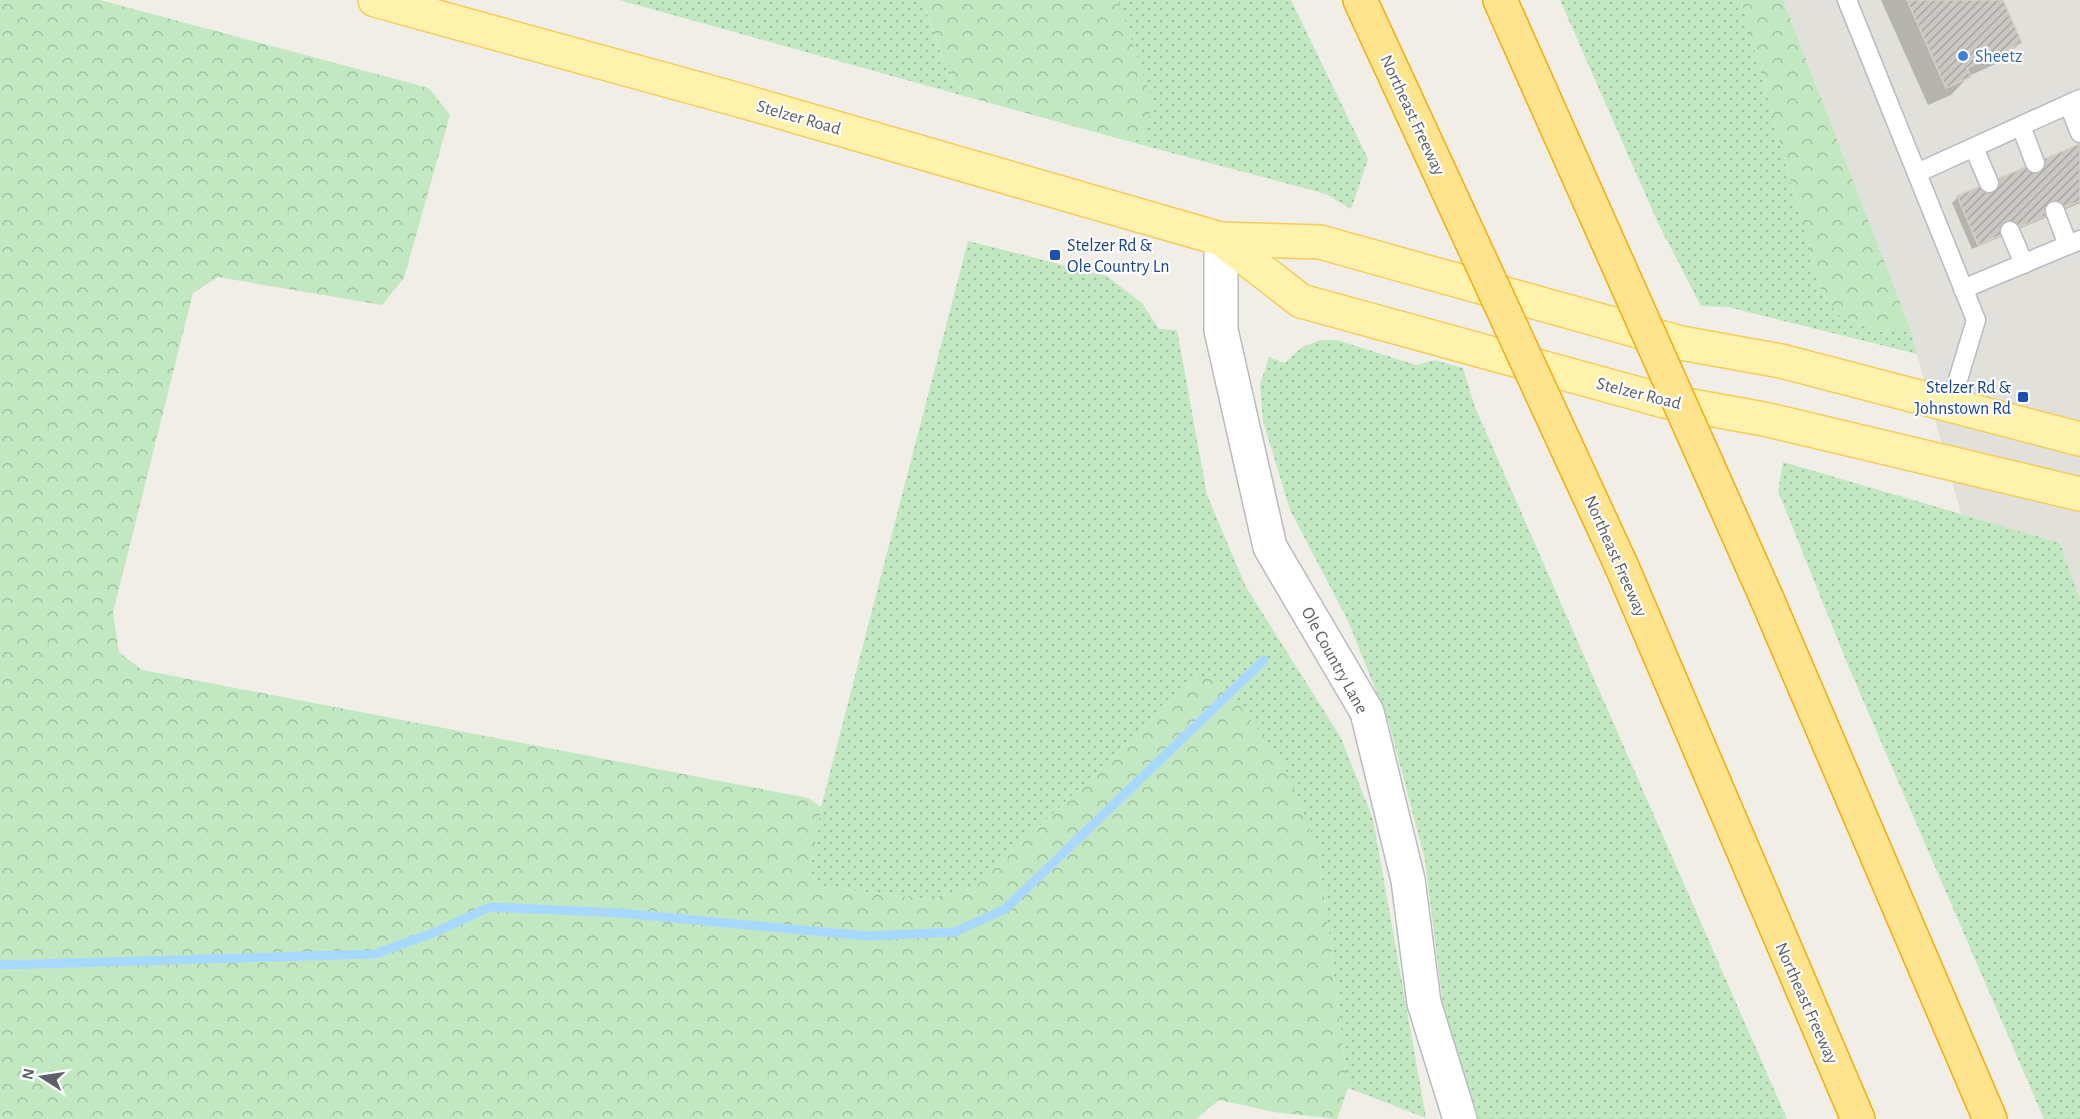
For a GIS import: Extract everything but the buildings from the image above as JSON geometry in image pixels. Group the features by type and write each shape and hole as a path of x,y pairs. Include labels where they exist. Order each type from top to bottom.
{"highway":[{"name":"Northeast Freeway","path":"1360,0 1622,567 1858,1119"},
{"path":"1500,0 1767,599 1990,1119"}],"main road":[{"name":"Stelzer Road","path":"375,0 736,99 1221,239 1320,242 1681,343 1781,361 1951,404 2080,440"},
{"name":"Stelzer Road","path":"1221,239 1301,301 1664,401 1764,419 2080,494"}],"street":[{"name":"Ole Country Lane","path":"1221,239 1221,330 1270,547 1366,712 1408,880 1424,1003 1460,1119"}],"lane":[{"path":"1847,0 1976,320 1951,404"},
{"path":"1917,173 2074,102 2080,134"},
{"path":"2021,126 2035,163"},
{"path":"1974,148 1989,183"},
{"path":"1963,289 2074,243 2055,212"},
{"path":"2010,231 2024,264"}],"shaded area":[{"path":"1783,0 2080,0 2080,601 2060,543 1961,514 1909,325"}],"green space":[{"path":"0,0 100,0 429,88 450,115 404,278 382,305 218,277 193,293 113,612 119,652 142,670 808,798 821,807 810,872 823,887 926,899 974,888 1196,678 1218,678 1281,759 1318,848 1348,1088 1337,1119 1274,1112 1219,1100 1196,1119 0,1119"},
{"path":"619,0 926,0 925,8 951,81 975,99"},
{"path":"926,0 1118,0 1152,100 1146,136 1131,142 975,99 951,81 925,7"},
{"path":"1118,0 1291,0 1368,159 1351,209 1326,194 1131,142 1146,136"},
{"path":"1560,0 1741,0 1820,288 1837,314 1882,332 1909,325 1917,354 1728,307 1701,306 1658,223"},
{"path":"1741,0 1783,0 1909,325 1882,332 1837,314 1820,288"},
{"path":"968,241 1107,276 1142,303 1159,329 1177,330 1207,495 1246,587 1341,738 1373,819 1426,1118 1348,1088 1318,848 1196,678 974,888 926,899 823,887 810,872 821,807"},
{"path":"1321,340 1337,340 1416,365 1434,360 1463,368 1475,407 1787,1119 1479,1119 1464,1086 1443,1006 1425,860 1389,723 1348,621 1290,510 1263,421 1260,385 1269,357 1285,363 1302,347"},
{"path":"1783,462 2060,543 2080,601 2080,1119 2044,1119 1847,663 1778,491"}],"waterway":[{"path":"0,965 375,954 433,933 490,907 620,913 867,936 955,932 1005,909 1264,660"}],"place":[{"name":"Sheetz","path":"1963,56"},
{"name":"Stelzer Rd & Ole Country Ln","path":"1055,255"},
{"name":"Stelzer Rd & Johnstown Rd","path":"2023,397"}]}
